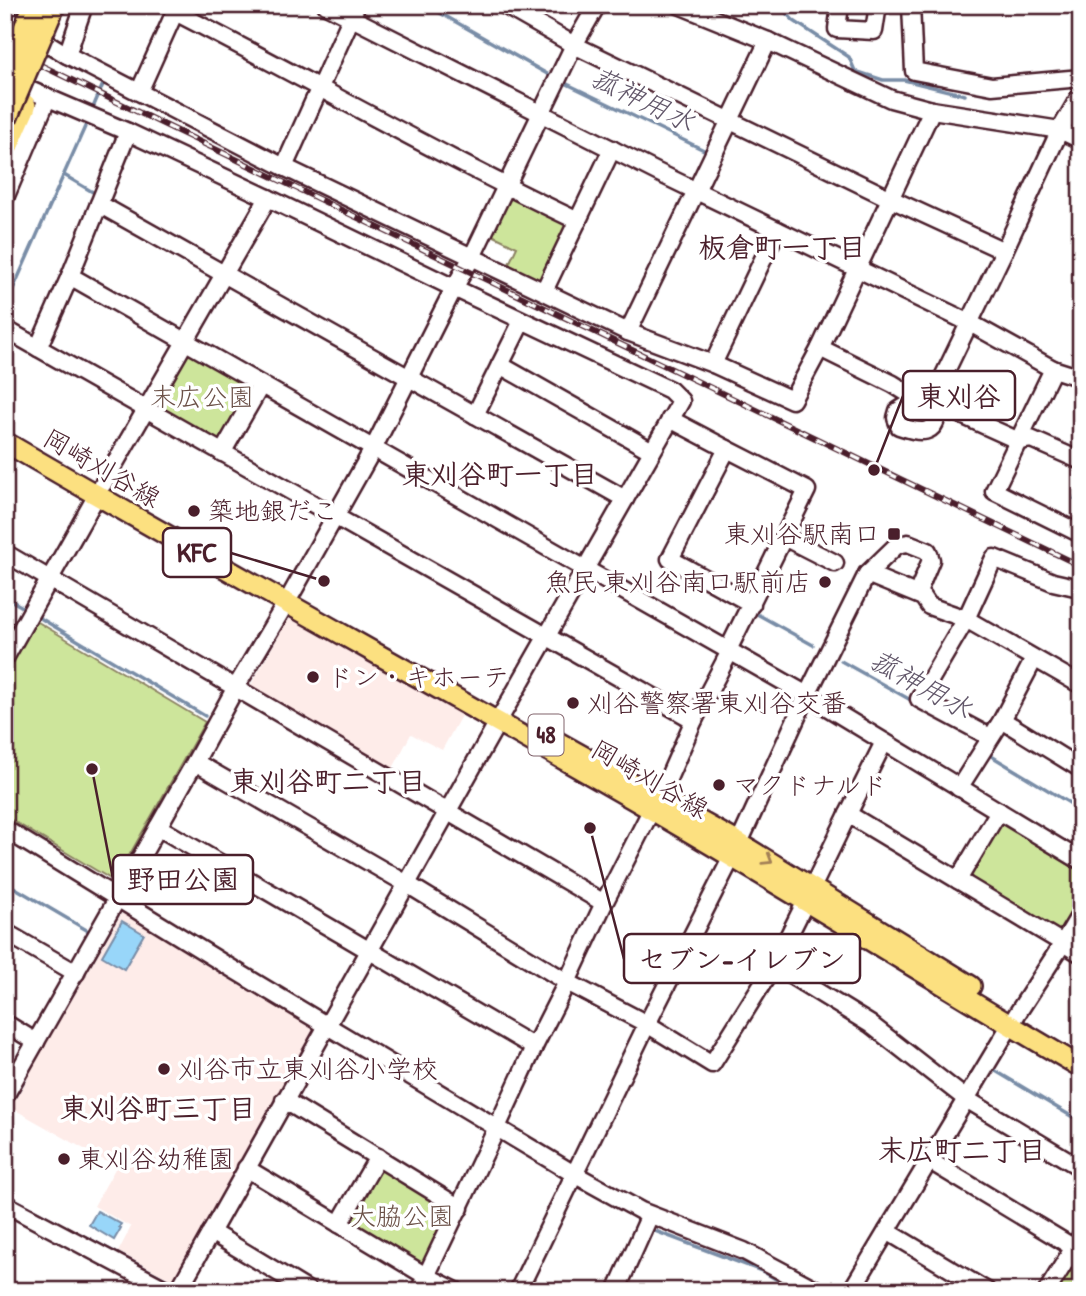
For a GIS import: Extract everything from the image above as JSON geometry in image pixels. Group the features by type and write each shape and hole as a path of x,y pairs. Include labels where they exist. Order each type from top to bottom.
{"highway":[{"path":"5,41 21,5"},
{"path":"5,78 36,5"},
{"path":"5,149 15,112 53,5"},
{"path":"15,112 66,5"}],"main road":[{"name":"岡崎刈谷線","path":"5,427 100,489 288,598 655,803 809,894 1014,1020 1081,1067"},
{"name":"岡崎刈谷線","path":"5,442 100,489"},
{"name":"岡崎刈谷線","path":"1014,1020 1081,1052"}],"street":[{"path":"67,55 84,5"},
{"path":"326,5 354,12 540,114 858,267 970,323 1053,369 1081,379"},
{"path":"504,5 574,45 1004,251"},
{"path":"5,1096 373,449 471,257 574,45 597,5"},
{"path":"679,5 768,41 891,99 932,110 1060,130 1081,140"},
{"path":"840,5 837,29 874,31 878,5"},
{"path":"911,5 914,71 992,86 1081,78"},
{"path":"139,93 177,9 320,88 578,221"},
{"path":"285,167 354,12"},
{"path":"5,18 67,55 285,167 628,332 713,364 792,400 820,348 932,110"},
{"path":"628,332 768,41"},
{"path":"5,78 128,132 670,390 681,401 178,1291"},
{"path":"929,403 970,323 1060,130 1081,94"},
{"path":"5,198 48,97"},
{"path":"38,348 128,132"},
{"path":"544,291 612,149"},
{"path":"5,658 268,198"},
{"path":"99,204 625,499"},
{"path":"713,364 777,230"},
{"path":"70,276 807,695 1081,861"},
{"path":"475,415 522,321"},
{"path":"5,329 694,720"},
{"path":"820,348 929,403 1018,441 1031,439 1081,461"},
{"path":"500,365 652,451"},
{"path":"1053,369 994,491 1081,534"},
{"path":"222,453 261,385"},
{"path":"423,1283 534,1047 663,790 694,720 807,490 670,419"},
{"path":"727,449 670,559 752,604"},
{"path":"784,537 835,563"},
{"path":"518,1291 647,1024 735,850 867,574 897,545 908,542 928,551 931,560 917,594"},
{"path":"5,553 604,903"},
{"path":"990,737 919,699 966,620 994,558 1053,582 1081,590"},
{"path":"867,574 923,597 929,606 966,620 1081,685"},
{"path":"960,788 1002,720 1034,659"},
{"path":"1002,720 1081,769"},
{"path":"195,762 407,884 567,982 647,1024 712,1064 774,965 884,742"},
{"path":"958,880 999,811"},
{"path":"848,814 1081,954"},
{"path":"158,827 534,1047"},
{"path":"5,829 574,1174 641,1211 744,1251 819,1291"},
{"path":"851,1291 1081,913"},
{"path":"5,932 76,973"},
{"path":"774,965 870,1024 966,1099 1081,1168"},
{"path":"5,1023 36,1042"},
{"path":"284,1100 460,1208"},
{"path":"339,1224 378,1157"},
{"path":"930,1161 1078,1245 1047,1291"},
{"path":"246,1168 339,1224 423,1283 456,1291"},
{"path":"5,1204 169,1291"},
{"path":"619,1290 650,1214"},
{"path":"887,1231 987,1291"},
{"path":"211,1232 309,1291"}],"shaded area":[{"path":"296,618 462,714 442,750 411,734 391,772 252,691 251,685 288,620"},
{"name":"刈谷市立東刈谷小学校","path":"122,913 317,1030 174,1282 118,1252 131,1227 94,1206 116,1167 10,1107"}],"green space":[{"path":"509,195 570,223 541,284 507,268 517,247 490,234"},
{"name":"末広公園","path":"188,349 255,387 221,448 153,408"},
{"path":"33,619 205,722 117,877 109,878 5,816 5,668"},
{"path":"995,824 1001,824 1081,872 1081,896 1057,935 965,880"},
{"name":"大脇公園","path":"379,1165 450,1207 422,1266 345,1220"},
{"path":"1074,1258 1081,1262 1081,1291 1054,1291"}],"water":[{"path":"122,921 144,934 124,969 102,956"},
{"path":"97,1211 121,1224 114,1240 89,1225"}],"waterway":[{"name":"菰神用水","path":"426,5 549,75"},
{"path":"778,5 794,21 849,57 855,71 883,80 904,80 965,95"},
{"path":"5,32 15,37"},
{"path":"44,52 65,63"},
{"path":"92,110 104,82"},
{"name":"菰神用水","path":"563,82 706,151"},
{"path":"5,307 88,120"},
{"path":"64,175 96,194"},
{"name":"菰神用水","path":"642,332 639,327 652,301"},
{"path":"1081,487 1075,499 1081,502"},
{"path":"5,597 26,609"},
{"name":"菰神用水","path":"757,614 813,645"},
{"path":"35,615 205,716"},
{"name":"菰神用水","path":"841,661 916,703"},
{"name":"菰神用水","path":"988,754 1081,810"},
{"path":"5,882 90,932"},
{"name":"菰神用水","path":"1075,910 1081,900"},
{"path":"5,1067 10,1070"},
{"name":"菰神用水","path":"994,1070 1081,1122"},
{"path":"5,1113 25,1079"},
{"path":"5,1194 70,1229"},
{"path":"655,1231 762,1271 796,1291"},
{"path":"80,1234 173,1283"}],"railway":[{"path":"5,48 1081,566"}],"place":[{"name":"東刈谷","path":"874,470"},
{"name":"築地銀だこ","path":"194,511"},
{"name":"東刈谷駅南口","path":"894,534"},
{"name":"KFC","path":"324,581"},
{"name":"魚民 東刈谷南口駅前店","path":"825,582"},
{"name":"ドン・キホーテ","path":"313,677"},
{"name":"刈谷警察署東刈谷交番","path":"573,703"},
{"name":"野田公園","path":"92,769"},
{"name":"マクドナルド","path":"719,785"},
{"name":"セブン-イレブン","path":"590,828"},
{"name":"刈谷市立東刈谷小学校","path":"164,1069"},
{"name":"東刈谷幼稚園","path":"64,1159"}],"district":[{"name":"板倉町一丁目","path":"782,247"},
{"name":"東刈谷町一丁目","path":"500,474"},
{"name":"東刈谷町二丁目","path":"328,781"},
{"name":"東刈谷町三丁目","path":"158,1108"},
{"name":"末広町二丁目","path":"962,1150"}]}
